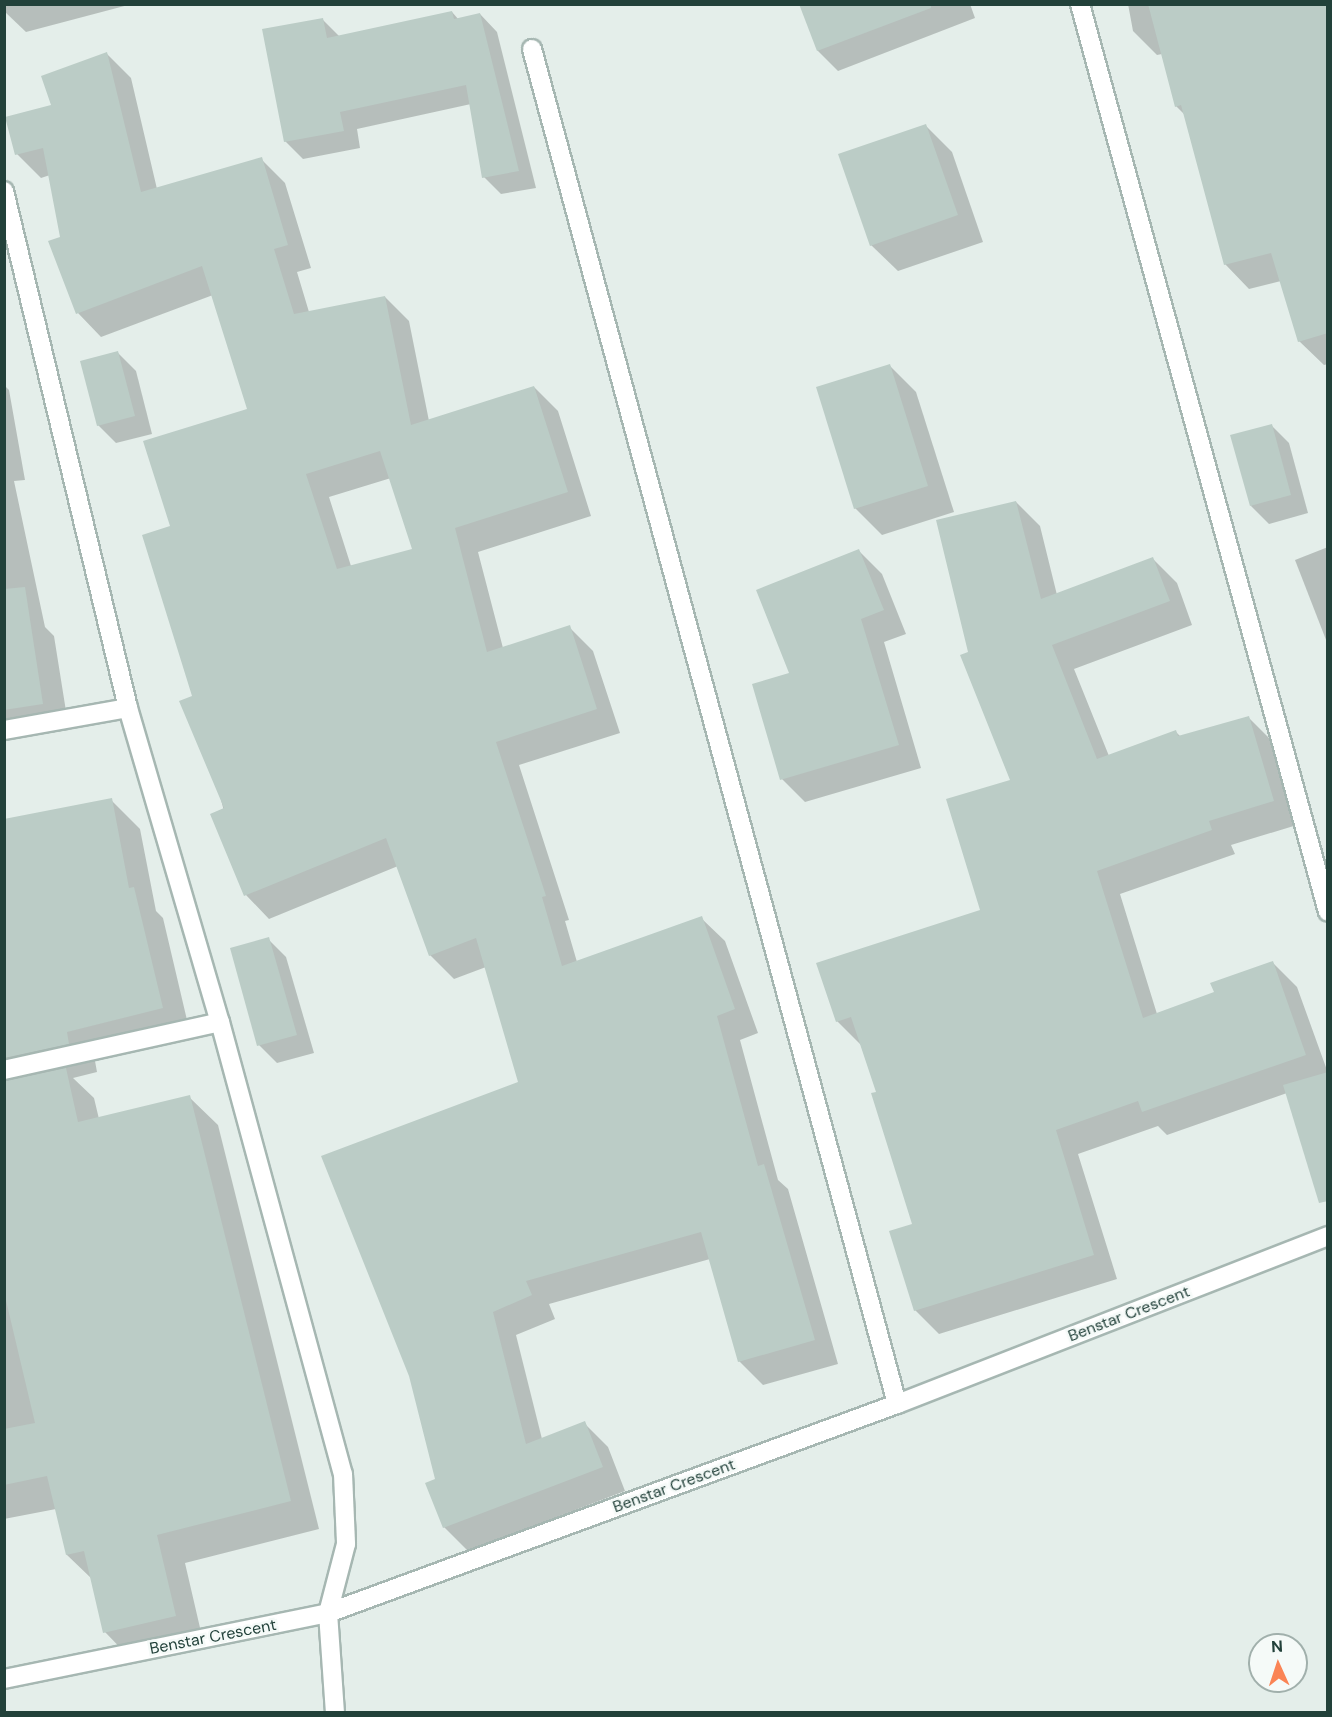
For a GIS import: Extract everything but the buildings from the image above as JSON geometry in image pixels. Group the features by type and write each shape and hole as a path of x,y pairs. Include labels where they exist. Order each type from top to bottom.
{"street":[{"path":"1080,4 1328,912"},
{"path":"532,49 897,1404"},
{"path":"4,190 128,708 220,1022 343,1474 346,1544 328,1613 334,1713"},
{"path":"4,730 128,708"},
{"path":"4,1070 220,1022"},
{"name":"Benstar Crescent","path":"4,1679 328,1613 897,1404 1328,1236"}]}
